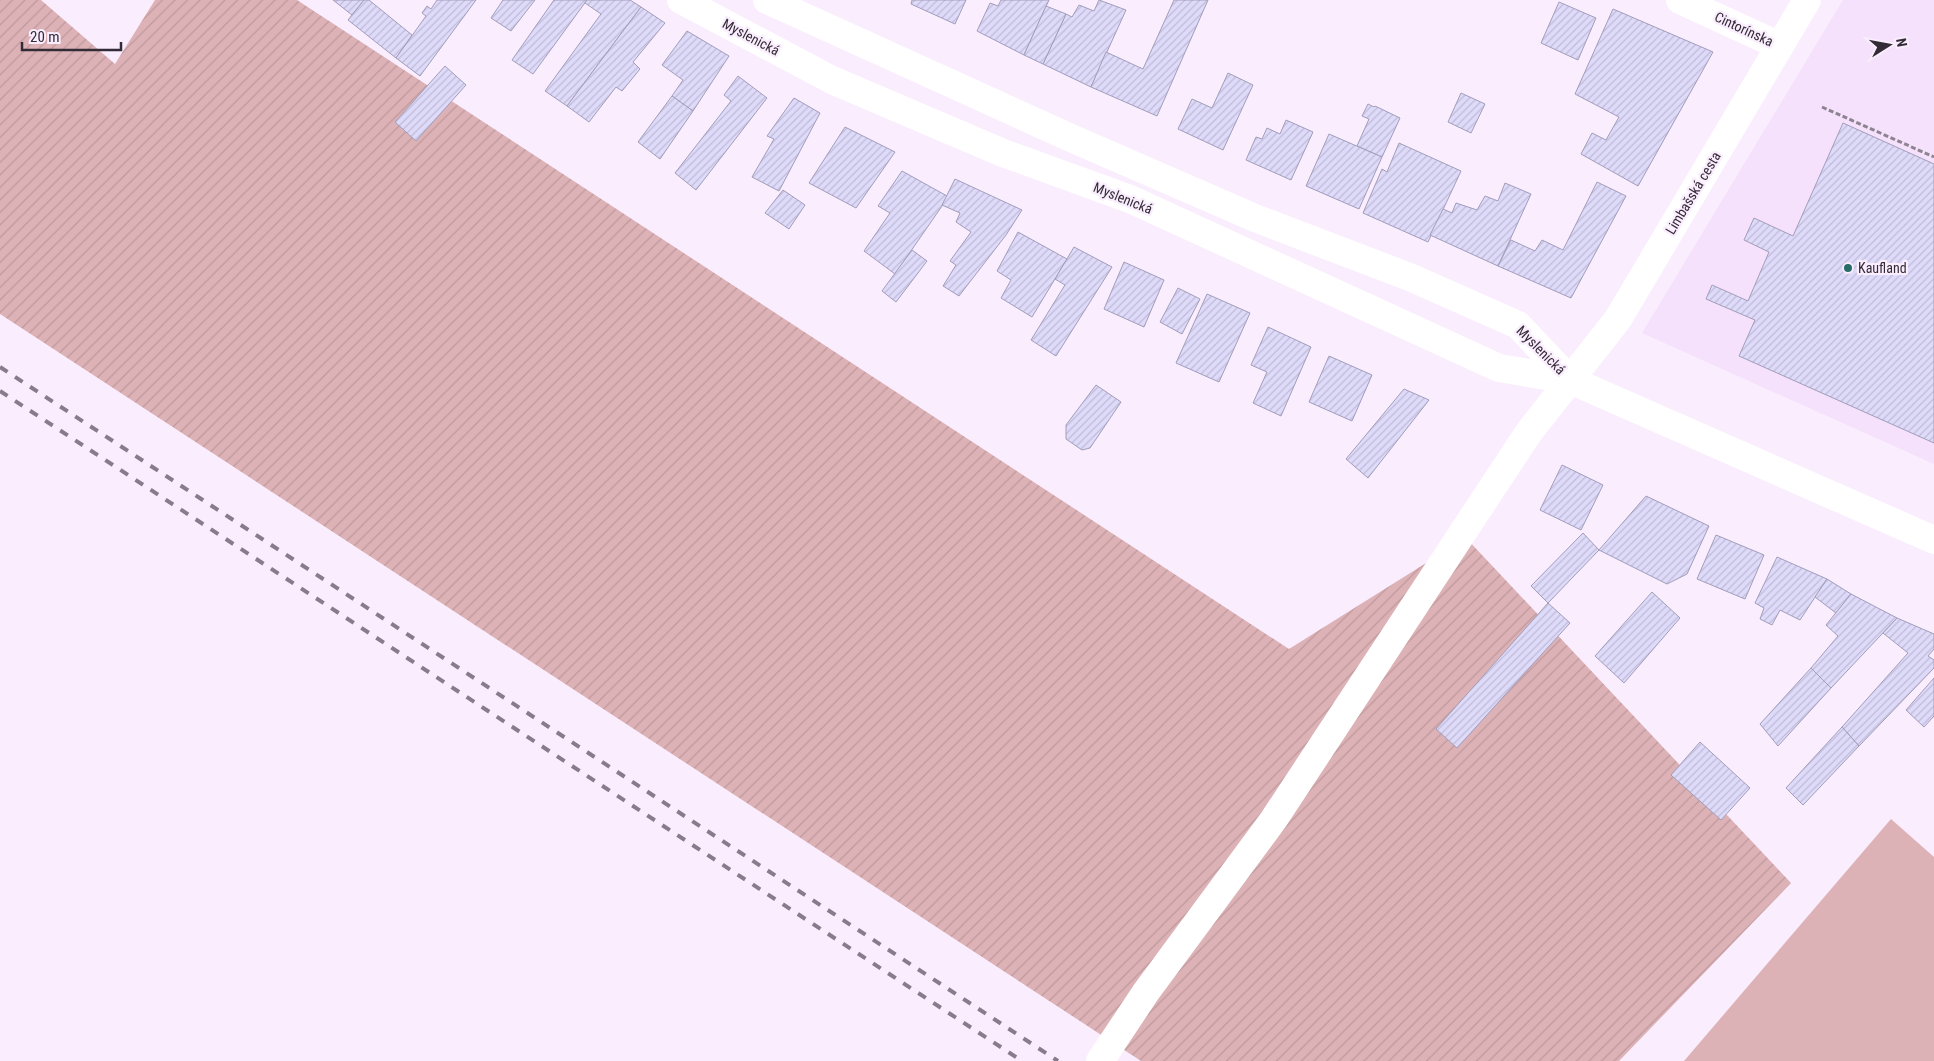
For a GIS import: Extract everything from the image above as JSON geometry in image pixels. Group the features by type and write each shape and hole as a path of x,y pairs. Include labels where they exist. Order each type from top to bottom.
{"main road":[{"name":"Myslenická","path":"681,0 832,80 1003,153 1130,199 1499,368 1570,380 1934,540"},
{"name":"Myslenická","path":"767,0 1228,207 1412,278 1518,325 1570,380"},
{"name":"Cintorínska","path":"1680,0 1780,46"},
{"name":"Limbašská cesta","path":"1100,1061 1146,992 1274,819 1529,432 1618,319 1807,0"}],"path":[{"path":"1822,107 1934,157"}],"shaded area":[{"path":"0,0 41,0 115,64 155,0 297,0 1289,649 1466,538 1791,883 1619,1061 1141,1061 0,314"},
{"path":"1843,0 1934,0 1934,464 1642,333"},
{"path":"1891,819 1934,857 1934,1061 1684,1061"}],"building":[{"path":"333,0 364,0 352,15"},
{"path":"364,0 369,0 412,35 396,58 348,20"},
{"path":"437,0 476,0 420,76 396,58 426,16 422,13 427,6 431,9"},
{"path":"503,0 535,0 511,31 491,18"},
{"path":"554,0 587,0 533,74 512,60"},
{"path":"587,0 630,0 641,7 567,106 545,91 601,14 585,3"},
{"path":"912,0 966,0 955,24 911,4"},
{"path":"1001,0 1049,0 1024,55 977,31 990,3 998,6"},
{"path":"1099,0 1126,10 1091,87 1043,64 1066,14 1072,17 1079,5 1094,11"},
{"path":"1174,0 1208,0 1157,116 1091,87 1106,52 1143,69"},
{"path":"1559,2 1596,18 1578,60 1541,43"},
{"path":"1046,6 1066,14 1043,64 1024,55"},
{"path":"641,7 665,23 633,62 640,69 622,91 616,87 589,122 567,106"},
{"path":"1613,9 1713,52 1638,186 1581,154 1592,133 1606,140 1619,117 1575,94"},
{"path":"687,31 729,56 693,111 672,96 683,80 662,65"},
{"path":"445,66 466,85 416,141 395,122"},
{"path":"1228,73 1253,85 1223,150 1178,129 1192,99 1212,108"},
{"path":"738,76 767,98 696,190 675,173 731,101 724,95"},
{"path":"1461,93 1485,104 1471,133 1448,122"},
{"path":"672,96 693,111 660,159 638,142"},
{"path":"794,98 820,113 779,191 752,177 774,139 767,136"},
{"path":"1368,104 1400,118 1382,157 1357,146 1369,119 1362,116"},
{"path":"1286,120 1313,132 1291,180 1246,160 1256,137 1262,139 1267,128 1280,134"},
{"name":"Kaufland","path":"1843,123 1934,164 1934,443 1739,356 1755,320 1706,299 1712,285 1748,301 1769,252 1744,240 1754,218 1793,236"},
{"path":"845,127 895,152 856,208 809,183"},
{"path":"1329,134 1382,157 1359,209 1306,186"},
{"path":"1399,143 1461,171 1428,242 1363,213 1382,169 1387,172"},
{"path":"902,171 947,196 895,274 864,251 890,213 878,206"},
{"path":"955,179 1022,210 1006,235 959,296 943,286 956,265 950,261 971,232 956,222 960,213 942,205"},
{"path":"1597,182 1626,196 1571,298 1498,266 1511,240 1535,251 1542,240 1563,250"},
{"path":"1505,183 1531,194 1498,266 1430,235 1443,209 1452,213 1456,203 1477,210 1485,196 1498,201"},
{"path":"783,190 805,205 789,229 765,213"},
{"path":"1018,232 1067,259 1032,317 1001,298 1011,280 997,271"},
{"path":"1074,247 1112,267 1056,356 1031,340 1065,285 1055,279"},
{"path":"912,250 927,261 896,302 882,291"},
{"path":"1124,262 1164,280 1144,327 1104,309"},
{"path":"1178,288 1200,299 1182,334 1160,322"},
{"path":"1207,294 1250,313 1219,382 1176,363"},
{"path":"1268,327 1311,347 1281,416 1253,403 1267,372 1251,365"},
{"path":"1329,356 1372,375 1352,421 1309,402"},
{"path":"1096,385 1121,402 1090,448 1082,450 1066,439 1066,425"},
{"path":"1404,389 1429,400 1368,478 1346,459"},
{"path":"1562,465 1603,485 1581,530 1540,510"},
{"path":"1646,496 1709,526 1687,574 1667,584 1599,550"},
{"path":"1583,533 1599,550 1548,603 1531,586"},
{"path":"1716,535 1764,555 1745,599 1697,579"},
{"path":"1777,557 1827,579 1800,620 1780,610 1772,625 1760,619 1764,608 1755,603"},
{"path":"1827,579 1851,594 1836,613 1815,597"},
{"path":"1652,592 1680,618 1624,683 1595,656"},
{"path":"1851,594 1897,618 1831,688 1811,668 1838,636 1826,625"},
{"path":"1548,603 1570,623 1457,748 1436,729"},
{"path":"1897,618 1934,634 1934,649 1928,656 1934,660 1934,668 1859,746 1842,727 1908,653 1883,633"},
{"path":"1811,668 1831,688 1778,746 1760,724"},
{"path":"1934,678 1934,716 1924,727 1906,710"},
{"path":"1842,727 1859,746 1803,805 1786,788"},
{"path":"1700,742 1750,788 1721,820 1671,775"}],"railway":[{"path":"0,367 1058,1061"},
{"path":"0,391 1022,1061"}],"place":[{"name":"Kaufland","path":"1848,268"}]}
